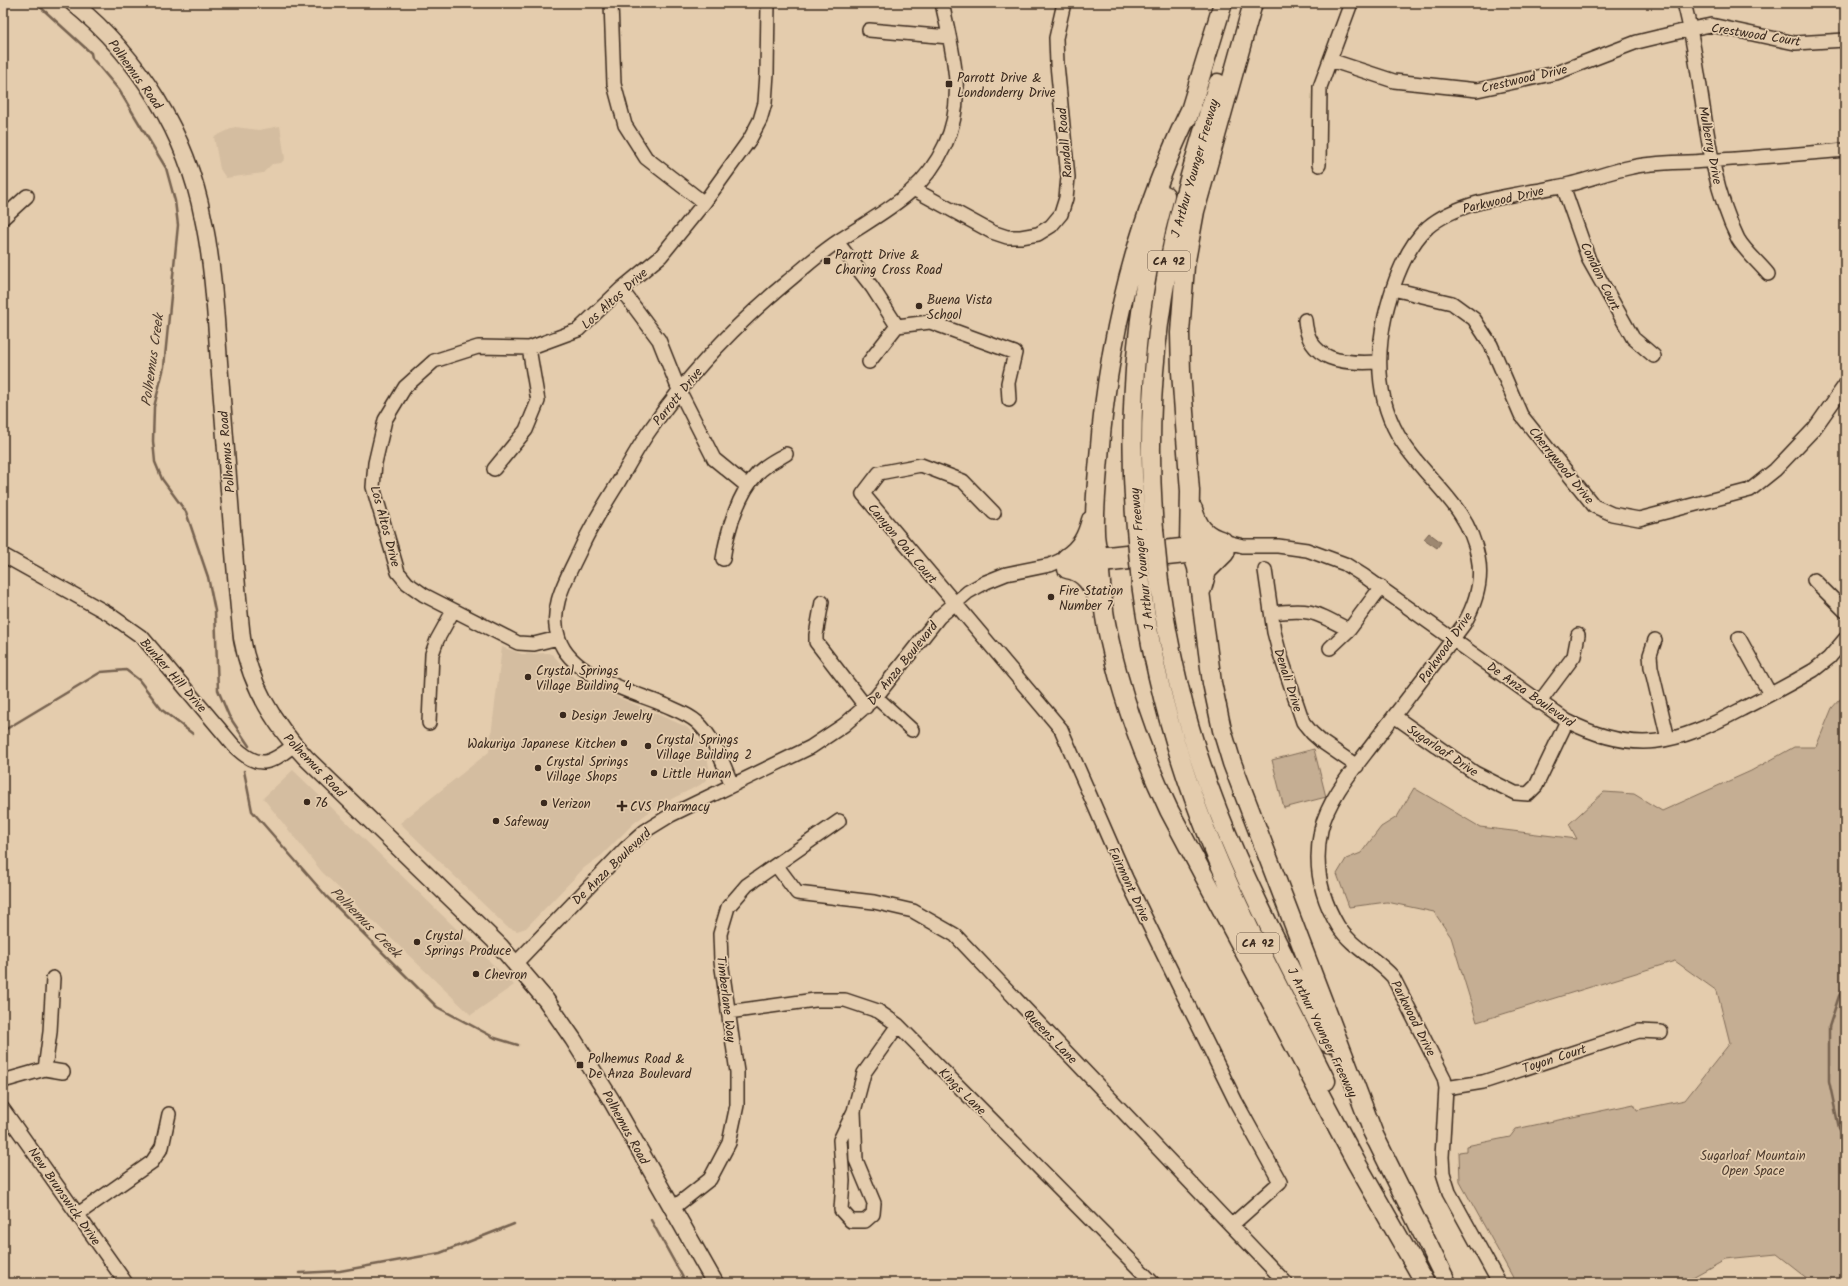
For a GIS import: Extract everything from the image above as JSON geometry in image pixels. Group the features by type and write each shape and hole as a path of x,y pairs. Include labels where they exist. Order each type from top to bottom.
{"highway":[{"name":"J Arthur Younger Freeway","path":"1223,3 1160,216 1148,273 1139,331 1133,427 1133,478 1141,584 1150,642 1168,717 1185,773 1207,833 1236,898 1426,1283"},
{"name":"J Arthur Younger Freeway","path":"1243,3 1184,198 1164,292 1156,348 1152,406 1151,482 1154,529 1166,627 1180,689 1197,750 1218,811 1257,898 1447,1283"},
{"path":"1253,3 1203,180 1192,225 1186,260 1181,313 1180,359 1190,491 1192,550 1198,568 1201,602 1215,697 1222,730 1236,775 1376,1140"},
{"path":"1106,623 1095,530 1106,388 1126,287 1142,230 1159,180 1192,106"},
{"path":"1190,491 1193,510 1201,529 1224,547 1206,574 1201,602"},
{"path":"1096,506 1084,541 1061,564 1079,573 1088,580 1095,593 1106,623 1124,696 1146,758 1162,794 1356,1162 1426,1283"}],"main road":[{"name":"Polhemus Road","path":"73,3 113,41 154,94 177,138 195,186 203,217 211,269 242,638 249,669 263,700 278,725 294,745 516,963 546,1000 586,1058 610,1098 715,1283"}],"street":[{"path":"611,3 614,84 625,125 646,158 704,203"},
{"name":"Los Altos Drive","path":"558,638 534,644 518,643 424,595 407,583 398,572 373,487 375,463 386,420 405,387 434,362 478,347 529,348 578,330 621,289 661,256 704,203 750,139 760,120 765,103 768,3"},
{"name":"Parrott Drive","path":"732,785 710,737 696,722 680,711 584,671 570,659 558,638 555,619 557,602 588,533 649,431 679,390 732,331 786,283 837,242 887,211 915,190 933,168 946,144 954,120 957,94 956,71 942,3"},
{"name":"Randall Road","path":"915,190 992,232 1007,237 1021,237 1038,234 1051,226 1061,214 1066,198 1068,177 1056,64 1056,38 1064,3"},
{"path":"1319,165 1320,87 1351,3"},
{"name":"Mulberry Drive","path":"1684,3 1690,28 1712,161 1722,198 1739,240 1768,274"},
{"name":"Crestwood Court","path":"1690,28 1711,25 1795,43 1845,40"},
{"name":"Crestwood Drive","path":"1330,60 1394,81 1477,90 1556,74 1637,42 1690,28"},
{"path":"869,30 949,37"},
{"name":"Parkwood Drive","path":"1499,1283 1452,1196 1443,1173 1442,1157 1446,1110 1446,1088 1444,1078 1398,985 1386,969 1364,953 1345,935 1328,907 1321,888 1318,860 1321,828 1329,809 1356,766 1453,639 1472,610 1477,595 1480,572 1476,546 1471,530 1464,517 1407,450 1388,414 1381,388 1378,362 1382,330 1393,289 1405,257 1428,228 1455,210 1499,198 1563,186 1633,166 1845,150"},
{"name":"Condon Court","path":"1563,186 1589,260 1633,338 1654,356"},
{"path":"3,218 27,196"},
{"path":"837,242 872,287 897,326"},
{"path":"621,289 659,340 679,390 714,459 747,486"},
{"name":"Cherrywood Drive","path":"1393,289 1452,303 1474,319 1491,345 1521,415 1594,506 1612,514 1639,519 1750,490 1775,470 1814,429 1845,385"},
{"path":"1305,320 1308,336 1314,347 1324,355 1347,362 1378,362"},
{"path":"869,362 897,326 930,322 1015,353 1008,383 1009,400"},
{"path":"494,469 526,430 538,401 529,348"},
{"path":"723,559 726,537 747,486 758,472 786,454"},
{"name":"Canyon Oak Court","path":"954,603 863,494 879,473 921,465 963,481 994,514"},
{"name":"De Anza Boulevard","path":"516,963 634,839 671,815 821,741 844,725 866,707 876,696 932,625 954,603 976,587 1017,571 1061,564 1224,547 1287,546 1316,553 1345,564 1381,587 1539,703 1566,721 1590,733 1612,739 1634,742 1668,740 1706,728 1814,670 1829,658 1845,639"},
{"name":"Bunker Hill Drive","path":"3,555 109,614 143,638 234,746 246,757 259,762 267,762 281,755 294,745"},
{"name":"Denali Drive","path":"1265,570 1279,651 1303,722 1322,742 1356,766"},
{"path":"1814,580 1845,611"},
{"path":"1330,648 1349,630 1381,587"},
{"path":"822,602 816,642 866,707"},
{"name":"Fairmont Drive","path":"954,603 1062,729 1126,878 1236,1102 1280,1182 1232,1225"},
{"path":"1272,613 1305,610 1315,613 1349,630"},
{"path":"429,723 432,654 437,640 453,611"},
{"path":"1539,703 1574,656 1578,635"},
{"path":"1739,638 1770,694"},
{"path":"1654,640 1650,655 1651,667 1668,740"},
{"path":"876,696 912,730"},
{"name":"Sugarloaf Drive","path":"1394,716 1475,773 1515,793 1528,794 1536,786 1566,721"},
{"name":"Timberlane Way","path":"672,1209 710,1179 729,1143 737,1105 737,1072 721,961 720,934 728,907 747,885 839,821"},
{"name":"Queens Lane","path":"776,865 798,893 874,902 913,911 955,935 1286,1283"},
{"path":"45,1070 50,1032 53,978"},
{"name":"Kings Lane","path":"728,1012 815,1000 845,1000 878,1011 898,1025 1153,1283"},
{"path":"854,1111 856,1160 874,1203 873,1214 865,1221 852,1221 841,1210 843,1180 840,1140 854,1111 864,1073 898,1025"},
{"name":"Toyon Court","path":"1446,1088 1483,1082 1639,1031 1661,1032"},
{"path":"3,1082 45,1070 62,1072"},
{"name":"New Brunswick Drive","path":"3,1109 126,1283"},
{"path":"78,1214 152,1162 162,1147 169,1114"}],"shaded area":[{"path":"280,126 285,159 281,163 272,164 263,173 226,178 220,169 214,137 235,127 259,130"},
{"path":"1429,533 1441,542 1437,548 1424,539"},
{"path":"502,647 522,654 548,653 553,655 570,674 578,680 687,727 701,744 707,755 710,773 707,779 700,785 659,805 634,823 602,855 584,868 526,928 517,931 507,927 400,823 489,752"},
{"path":"293,770 514,985 471,1015 322,872 263,798"}],"green space":[{"name":"Sugarloaf Mountain Open Space","path":"1845,699 1845,1283 1814,1283 1777,1254 1725,1259 1682,1283 1516,1283 1460,1182 1459,1152 1466,1151 1466,1146 1510,1137 1516,1129 1634,1104 1637,1110 1685,1100 1730,1043 1717,991 1675,961 1477,1022 1451,937 1434,912 1387,902 1349,907 1337,874 1346,859 1361,853 1381,827 1397,817 1414,788 1480,827 1577,839 1569,824 1604,792 1634,794 1662,811 1751,771 1794,747 1816,747 1832,708 1839,700"},
{"path":"1314,749 1326,797 1284,808 1272,760"}],"waterway":[{"name":"Polhemus Creek","path":"36,3 91,53 92,58 119,90 166,168 175,201 178,225 164,367 154,407 153,441 155,462 162,479 186,512 208,577 215,611 218,690 229,716 249,746"},
{"path":"3,731 101,672 126,670 139,680 162,710 193,734"},
{"name":"Polhemus Creek","path":"244,771 252,811 327,897 437,1007 495,1038 518,1045"},
{"path":"1845,986 1839,996 1829,1027 1829,1081 1839,1128 1845,1139"},
{"name":"Polhemus Creek","path":"651,1220 686,1283"},
{"path":"300,1273 340,1271 440,1253 514,1224"}],"place":[{"name":"Parrott Drive & Londonderry Drive","path":"949,84"},
{"name":"Parrott Drive & Charing Cross Road","path":"827,261"},
{"name":"Buena Vista School","path":"919,306"},
{"name":"Fire Station Number 7","path":"1051,597"},
{"name":"Crystal Springs Village Building 4","path":"528,677"},
{"name":"Design Jewelry","path":"563,715"},
{"name":"Wakuriya Japanese Kitchen","path":"624,743"},
{"name":"Crystal Springs Village Building 2","path":"648,746"},
{"name":"Crystal Springs Village Shops","path":"538,768"},
{"name":"Little Hunan","path":"654,773"},
{"name":"76","path":"307,802"},
{"name":"Verizon","path":"544,803"},
{"name":"CVS Pharmacy","path":"622,806"},
{"name":"Safeway","path":"496,821"},
{"name":"Crystal Springs Produce","path":"417,942"},
{"name":"Chevron","path":"476,974"},
{"name":"Polhemus Road & De Anza Boulevard","path":"580,1065"}]}
